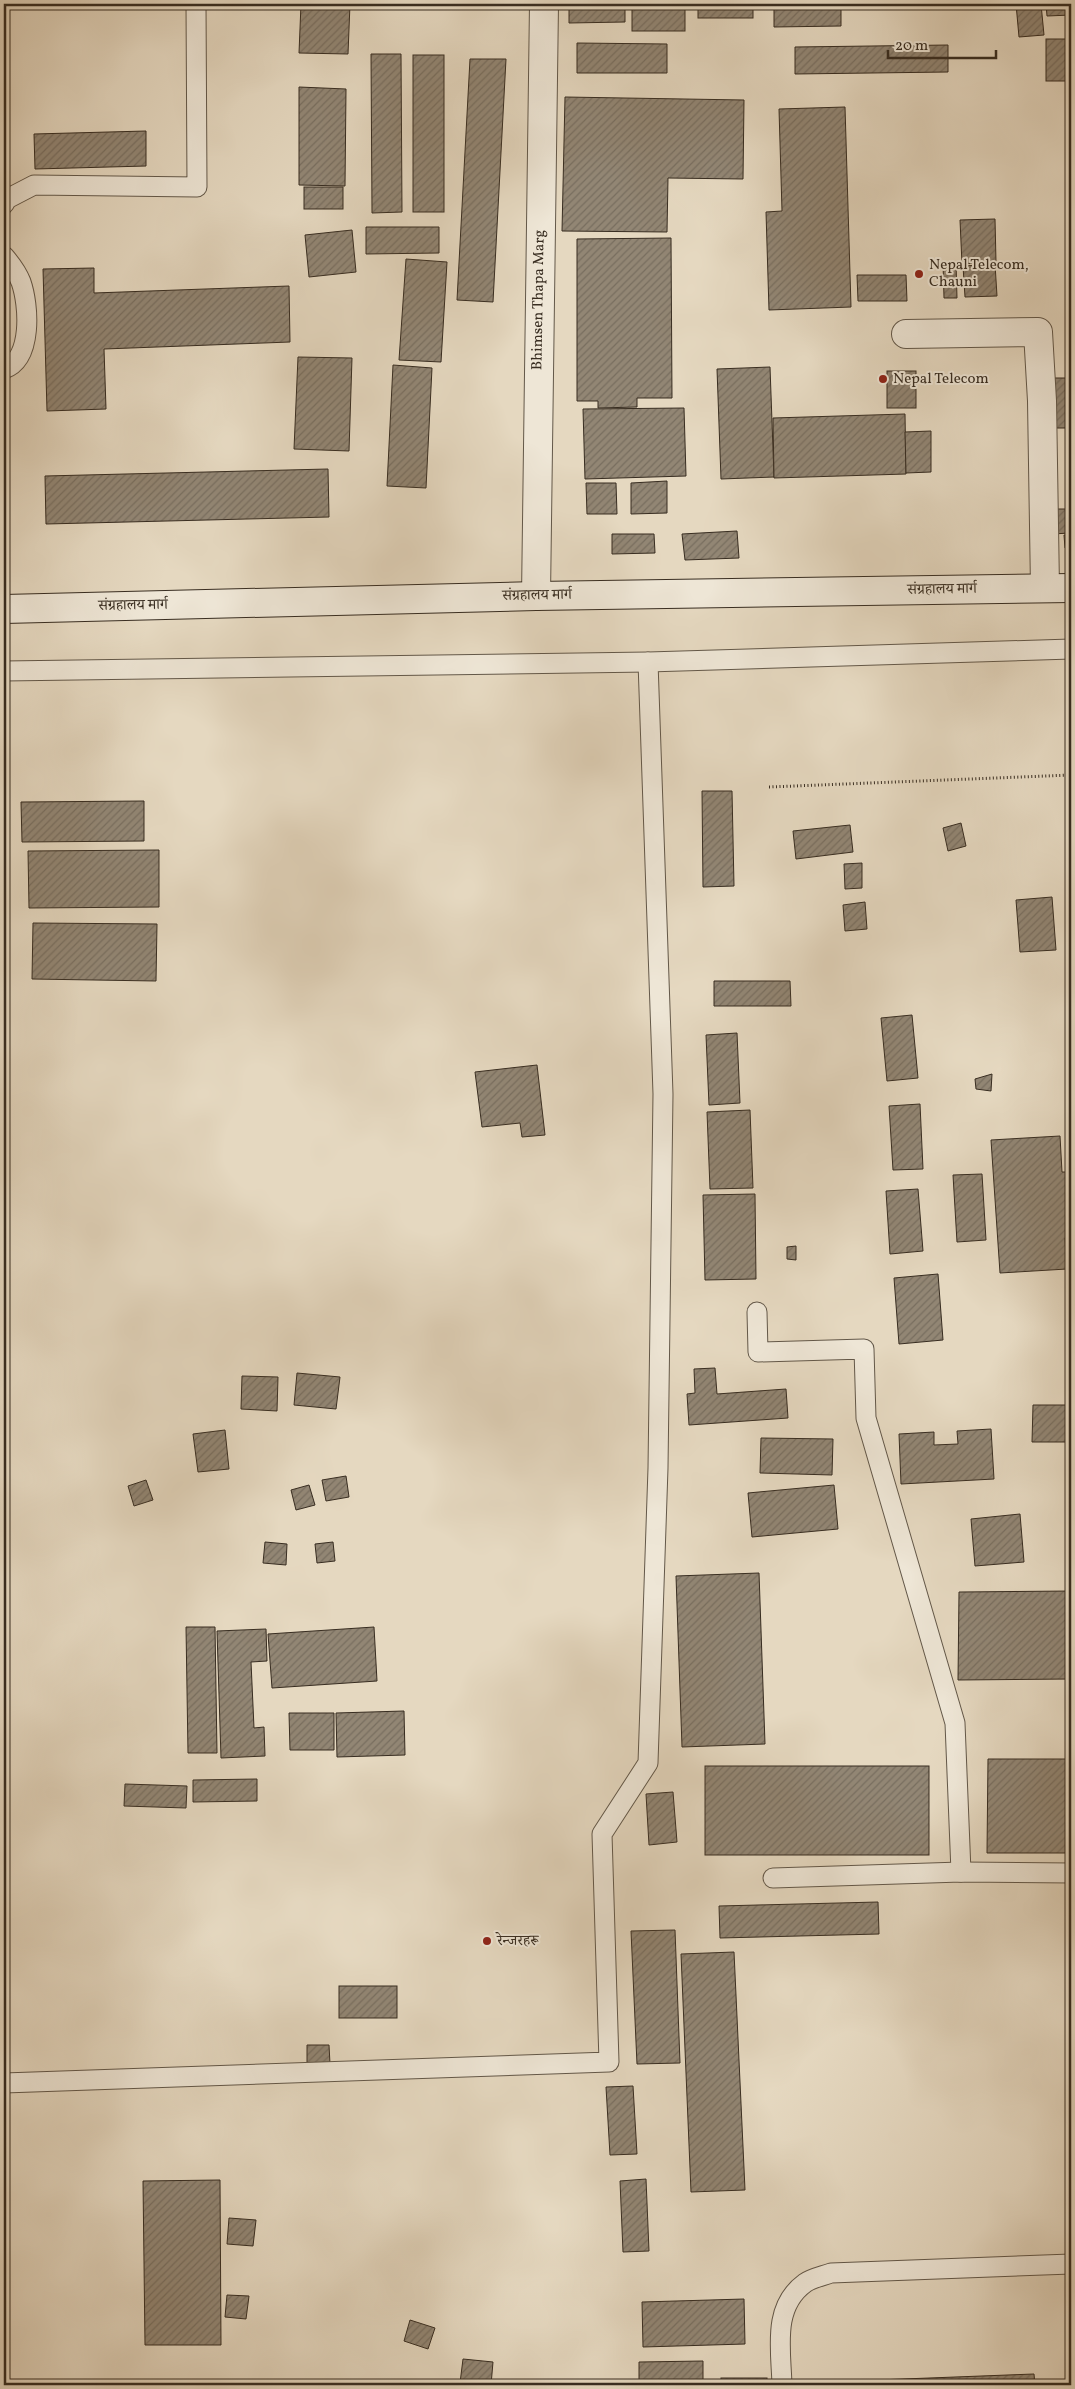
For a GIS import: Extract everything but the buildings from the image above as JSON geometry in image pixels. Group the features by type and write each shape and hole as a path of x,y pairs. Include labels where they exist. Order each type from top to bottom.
{"main road":[{"name":"Bhimsen Thapa Marg","path":"536,596 544,4"},
{"path":"906,334 1038,332 1058,588"},
{"name":"संग्रहालय मार्ग","path":"4,610 536,596 1058,588"}],"lane":[{"path":"4,204 6,199 34,185 197,187 196,4"},
{"path":"4,256 13,267 21,282 27,306 26,334 21,354 4,369"},
{"path":"4,671 648,662 1071,649"},
{"path":"4,2083 610,2062 602,1834 648,1763 658,1468 663,1094 648,662"},
{"path":"757,1312 758,1352 864,1348 866,1418 955,1723 961,1872"},
{"path":"773,1878 961,1872 1071,1872"},
{"path":"782,2385 780,2319 790,2297 806,2282 831,2273 1071,2264"}],"path":[{"path":"769,787 1071,775"},
{"path":"1066,938 1071,937"}],"place":[{"name":"Nepal Telecom, Chauni","path":"919,274"},
{"name":"Nepal Telecom","path":"883,379"},
{"name":"रेन्जरहरू","path":"487,1941"}]}
